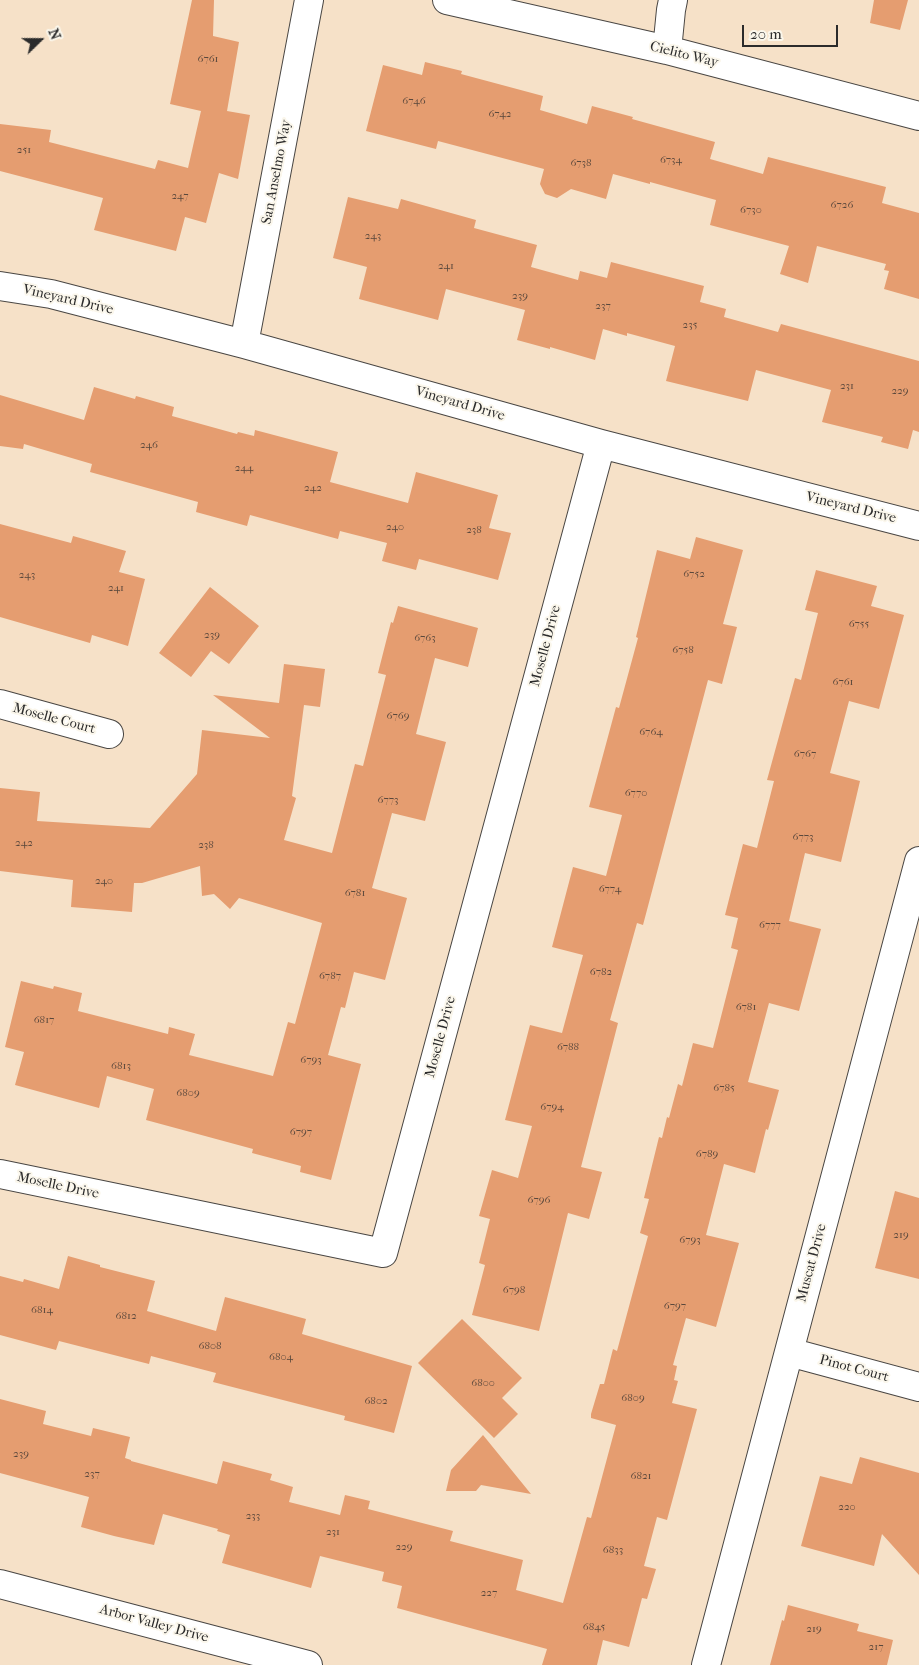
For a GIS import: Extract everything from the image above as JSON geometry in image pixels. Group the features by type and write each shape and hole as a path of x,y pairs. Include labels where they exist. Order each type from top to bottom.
{"street":[{"name":"San Anselmo Way","path":"244,344 309,0"},
{"name":"Cielito Way","path":"447,0 667,50 919,116"},
{"path":"667,50 673,0"},
{"name":"Vineyard Drive","path":"0,286 51,294 244,344 601,444 919,526"},
{"name":"Moselle Drive","path":"0,1174 383,1253 601,444"},
{"name":"Moselle Court","path":"0,704 109,734"},
{"name":"Muscat Drive","path":"706,1665 789,1352 908,952 919,862"},
{"name":"Pinot Court","path":"789,1352 919,1387"},
{"name":"Arbor Valley Drive","path":"0,1584 308,1665"}],"building":[{"path":"192,0 214,0 213,36 239,42 227,111 250,115 238,179 219,173 206,223 185,217 176,251 94,230 103,198 0,171 0,124 51,130 49,142 155,169 158,160 188,168 201,111 170,104"},
{"path":"874,0 908,0 900,30 870,23"},
{"path":"425,62 462,71 461,74 543,96 540,110 587,124 592,106 715,142 710,159 763,174 768,157 886,187 882,203 919,213 919,299 884,289 889,271 884,270 886,264 817,246 808,283 780,274 789,246 710,225 716,200 613,174 606,199 571,189 557,198 545,194 540,184 544,169 438,141 436,149 366,131 383,65 422,75"},
{"path":"348,197 398,209 401,199 476,220 474,228 537,245 531,267 578,280 580,271 607,278 611,262 704,286 700,302 726,309 724,317 778,332 781,324 919,361 919,432 913,430 908,449 881,442 883,437 822,422 831,390 756,370 748,401 666,381 675,346 627,333 627,336 603,329 595,360 517,340 525,310 446,289 438,320 359,299 367,267 333,258"},
{"path":"94,387 135,399 136,396 174,407 172,416 237,434 238,432 254,436 255,430 338,452 330,482 408,503 416,472 498,495 489,528 511,533 498,580 419,559 416,570 382,561 387,543 340,531 338,539 250,515 247,526 196,512 198,502 90,472 92,464 24,444 23,449 0,446 0,395 84,420"},
{"path":"0,524 71,543 73,536 126,551 119,572 145,579 128,646 92,635 90,643 0,617"},
{"path":"696,537 743,550 723,624 737,627 722,684 708,680 643,925 637,923 610,1020 618,1023 581,1167 602,1172 589,1219 568,1213 539,1331 472,1315 485,1265 479,1263 490,1219 479,1216 492,1170 518,1178 532,1126 505,1120 530,1025 562,1033 583,955 552,947 573,867 606,876 622,815 589,807 616,707 619,708 638,638 636,637 657,550 690,559"},
{"path":"816,570 877,586 871,606 904,615 879,709 849,701 830,773 860,781 841,862 805,853 789,921 821,929 799,1011 769,1003 748,1082 779,1090 768,1130 766,1129 755,1173 724,1164 706,1235 739,1243 716,1327 686,1318 673,1365 677,1366 674,1380 678,1381 672,1403 697,1409 667,1520 657,1517 644,1566 656,1569 647,1599 642,1598 629,1647 603,1640 597,1665 542,1665 547,1649 397,1608 402,1586 382,1581 384,1572 320,1556 311,1588 222,1563 230,1535 217,1531 218,1529 163,1514 154,1545 114,1536 81,1527 89,1497 0,1473 0,1399 46,1411 43,1424 91,1436 93,1428 130,1437 125,1458 131,1461 217,1484 223,1461 272,1474 270,1480 293,1487 289,1502 340,1515 345,1495 370,1501 368,1509 453,1531 450,1541 523,1560 516,1590 563,1603 587,1517 591,1518 616,1425 591,1418 591,1414 600,1384 604,1384 613,1349 617,1351 648,1236 640,1233 649,1199 644,1198 659,1137 662,1138 678,1084 682,1086 693,1043 713,1048 738,950 731,948 738,918 725,915 743,844 757,848 774,781 767,780 795,678 801,680 818,613 805,610"},
{"path":"210,587 259,626 229,664 211,651 191,677 159,653"},
{"path":"398,606 478,628 468,667 435,658 416,734 446,742 425,821 392,813 372,888 407,898 385,980 354,972 345,1008 341,1007 328,1055 361,1064 331,1180 300,1172 301,1166 252,1153 253,1149 146,1120 154,1089 107,1076 99,1108 15,1085 24,1052 5,1047 21,981 53,989 54,986 82,993 78,1011 168,1034 169,1027 195,1034 189,1055 273,1076 288,1022 295,1024 322,923 239,898 230,909 214,894 202,896 200,866 142,883 134,883 132,912 71,907 73,880 0,871 0,788 40,792 37,821 150,828 197,774 202,730 270,738 213,695 279,703 284,664 325,669 320,707 304,705 292,796 296,798 284,840 332,853 355,764 363,766 386,675 378,673 391,622 393,623"},
{"path":"895,1191 919,1198 919,1279 875,1268"},
{"path":"68,1256 100,1265 100,1267 155,1281 147,1311 216,1331 225,1297 306,1319 302,1334 412,1366 394,1433 344,1420 345,1416 213,1382 216,1373 151,1356 149,1364 59,1341 56,1350 0,1335 0,1276 23,1282 24,1279 59,1289"},
{"path":"462,1319 522,1378 502,1398 518,1414 494,1438 418,1363"},
{"path":"483,1435 531,1494 481,1485 476,1491 446,1491 451,1470"},
{"path":"860,1457 919,1473 919,1575 882,1534 874,1566 801,1546 820,1476 852,1484"},
{"path":"788,1605 859,1624 857,1631 893,1640 887,1665 770,1665"}]}
